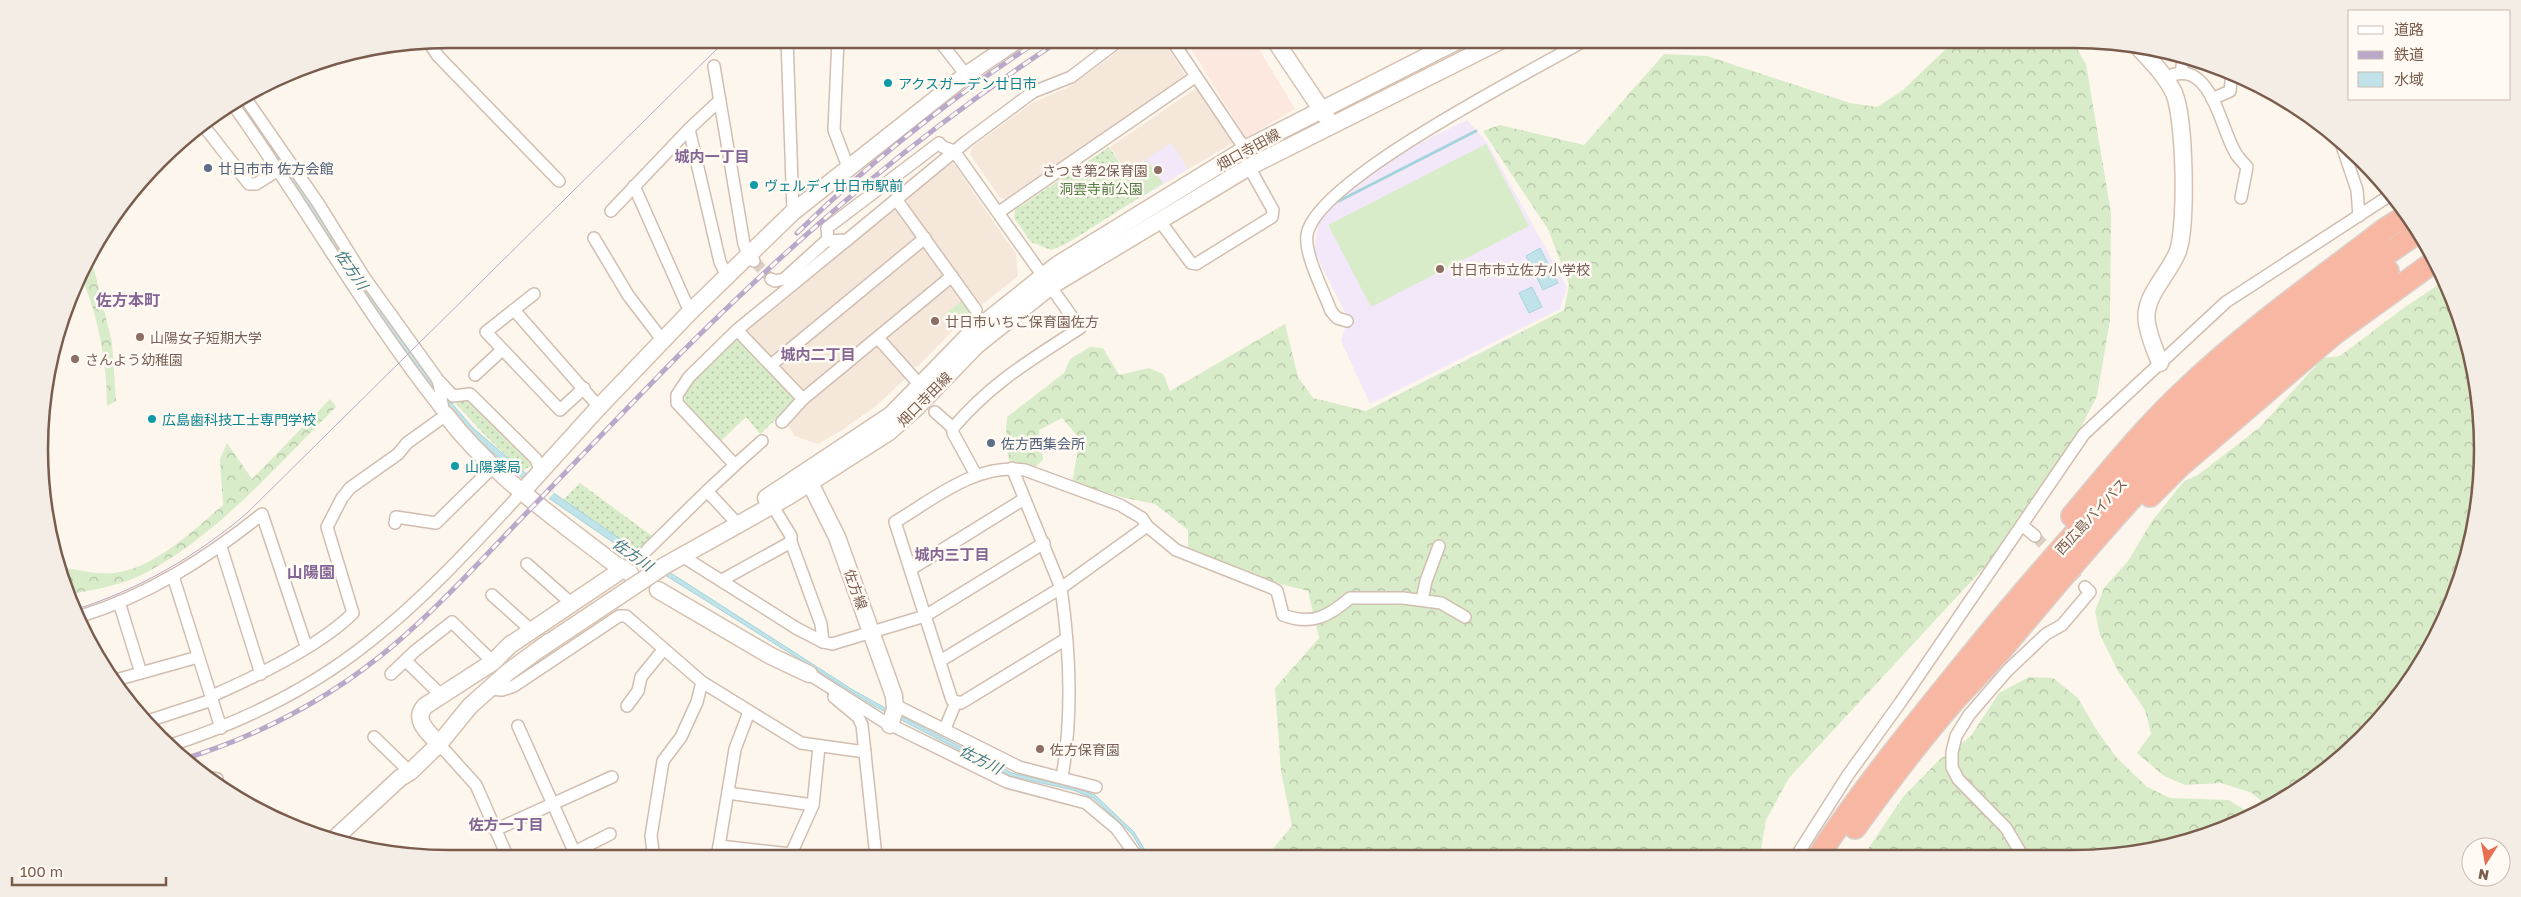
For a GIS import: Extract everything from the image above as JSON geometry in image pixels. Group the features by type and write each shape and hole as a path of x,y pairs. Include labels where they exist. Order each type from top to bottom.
{"highway":[{"path":"1992,645 2051,542 2136,438 2180,395 2257,326 2401,219"},
{"name":"西広島バイパス","path":"1992,645 2066,543 2204,398 2275,337 2354,275 2413,236"},
{"name":"西広島バイパス","path":"1827,850 1886,760 2216,408 2287,346 2358,292 2421,249"},
{"path":"1992,645 2179,467 2334,334 2429,265"}],"street":[{"path":"433,48 438,56 559,181"},
{"path":"787,48 793,212"},
{"path":"838,48 834,130 848,166"},
{"path":"945,48 966,75"},
{"path":"177,743 221,728 296,691 368,643 428,590 690,312 727,276 751,258 793,212 848,166 966,75 1005,48"},
{"path":"735,465 677,403 677,395 689,377 737,330 954,151 1033,92 1066,80 1109,48"},
{"path":"1177,48 1245,149"},
{"path":"1280,48 1331,124"},
{"name":"畑口寺田線","path":"808,477 889,432 916,408 977,345 1048,280 1245,149 1443,48"},
{"path":"664,566 808,477 879,424 982,323 1048,280 1159,220 1249,167 1331,124 1486,48"},
{"path":"1347,321 1337,318 1331,311 1308,251 1307,236 1315,218 1356,177 1406,142 1572,48"},
{"path":"2145,54 2165,78 2173,92 2180,113 2183,216 2178,251 2152,296 2146,313 2148,331 2160,363"},
{"path":"2181,72 2183,63"},
{"path":"714,66 744,244 751,258"},
{"path":"2165,78 2181,72 2197,77 2212,99 2235,153 2248,167 2241,198"},
{"path":"999,212 1196,77"},
{"path":"2212,99 2230,91 2231,80"},
{"path":"611,211 689,129 720,100"},
{"path":"248,101 318,203 385,334 443,407 494,467 531,480 627,571 530,630 510,645 493,662 425,706 420,714 420,722 476,784 504,850"},
{"path":"236,109 355,275 440,383 453,396 470,394 536,459 531,480"},
{"path":"206,129 249,184 256,184 278,170"},
{"path":"689,129 720,262 727,276"},
{"path":"828,240 827,228 939,143 943,147 954,151 1048,280 1080,328 999,382 975,402 953,428"},
{"path":"2345,155 2357,190 2359,216"},
{"path":"1159,220 1191,263 1196,264 1272,217 1273,210 1249,167"},
{"path":"634,186 690,312"},
{"path":"1800,850 1848,775 2084,434 2226,302 2386,198"},
{"path":"896,199 976,310"},
{"path":"859,204 871,219"},
{"path":"594,238 628,295 663,341"},
{"path":"771,365 925,238"},
{"path":"771,279 775,281 784,279 828,240 847,240"},
{"path":"782,422 803,399 952,276"},
{"path":"534,294 486,332 560,410 584,388"},
{"path":"514,310 599,407"},
{"path":"737,330 803,399"},
{"path":"878,338 920,385"},
{"path":"475,374 502,350"},
{"path":"440,383 443,407"},
{"path":"153,720 212,700 214,695 261,674 336,630 352,613 327,527 342,498 350,488 398,454 443,407"},
{"path":"935,412 953,428 953,433 976,475"},
{"path":"647,550 707,491 762,441"},
{"path":"395,523 396,516 436,523 494,467"},
{"path":"1066,639 961,703 952,700 895,522 976,475 998,468 1012,468 1034,473 1120,505 1142,518 1147,526 1176,550 1277,591 1284,615 1292,618 1311,619 1330,615 1350,598 1441,602 1465,617"},
{"path":"1012,468 1061,588 1070,686 1067,747 1062,777"},
{"path":"489,689 502,690 514,686 664,566 734,520 808,477"},
{"name":"佐方線","path":"808,477 837,537 871,632 893,712"},
{"path":"707,491 734,520"},
{"path":"911,569 1024,499"},
{"path":"778,513 791,536 791,542 821,624 823,642"},
{"path":"84,615 119,602 173,576 221,547 262,514 306,646"},
{"path":"2022,525 2035,536"},
{"path":"940,662 1061,588 1147,526"},
{"path":"722,580 791,542"},
{"path":"682,556 796,628 823,642 832,644 924,616 1044,543"},
{"path":"1422,600 1426,581 1439,546"},
{"path":"221,547 261,674"},
{"path":"527,564 576,601"},
{"path":"173,576 221,728"},
{"path":"2019,850 2006,828 1958,779 1952,766 1952,752 1956,736 1969,715 2007,671 2046,634 2062,625 2090,592 2086,588"},
{"path":"658,590 765,652 839,700 858,717 862,725 875,850"},
{"path":"492,595 530,630"},
{"path":"119,602 141,674"},
{"path":"435,740 457,708 549,642 592,625 619,616 626,616 702,682 801,743 865,752"},
{"path":"391,674 415,651 452,622 493,662"},
{"path":"339,834 405,773 435,740 489,689 549,642"},
{"path":"627,706 638,691 642,677 663,650"},
{"path":"765,652 809,674 1019,767 1046,784 1092,807 1125,838 1133,850"},
{"path":"120,679 198,657"},
{"path":"406,661 442,696"},
{"path":"653,850 651,836 663,761 681,738 697,702 702,682"},
{"path":"946,726 956,702"},
{"path":"718,850 735,749 749,712"},
{"path":"893,712 1014,785 1046,784 1062,777 1096,786"},
{"path":"518,726 573,850"},
{"path":"374,737 405,773"},
{"path":"793,850 813,805 819,747"},
{"path":"495,830 612,777"},
{"path":"728,793 813,805"},
{"path":"583,850 610,834"}],"shaded area":[{"path":"1123,48 1168,48 1185,75 1183,80 1008,200 1000,198 970,154 972,147 1032,103 1069,87"},
{"path":"1191,48 1258,48 1295,109 1246,138"},
{"path":"1199,86 1236,141 1143,196 1110,147"},
{"name":"廿日市市立佐方小学校","path":"1467,120 1487,142 1567,287 1560,309 1370,404 1341,341 1348,318 1314,251 1319,220 1353,186 1403,151"},
{"name":"さつき第2保育園","path":"1171,143 1188,169 1144,196 1128,171"},
{"path":"953,163 1016,254 1018,276 979,307 907,205 908,194 947,164"},
{"path":"890,208 898,208 916,231 916,240 776,356 766,355 747,332 748,326"},
{"path":"919,248 926,248 943,268 942,279 808,390 799,389 781,368 782,361"},
{"path":"953,281 973,310 917,367 909,366 887,342 887,335"},
{"path":"871,346 879,347 907,377 876,406 818,444 795,436 785,422 812,396"}],"green space":[{"path":"1947,48 2076,48 2086,64 2111,213 2110,320 2097,396 2060,468 1991,560 1789,778 1766,820 1761,850 1272,850 1292,826 1281,771 1275,688 1319,638 1308,591 1277,583 1188,551 1188,530 1155,504 1121,497 1072,482 1080,439 1062,418 1039,430 1043,460 1035,467 1009,460 1006,431 1007,417 1064,373 1070,359 1090,347 1103,348 1119,375 1149,368 1163,374 1170,391 1285,324 1298,377 1313,398 1366,411 1564,310 1569,285 1549,231 1483,131 1500,125 1584,145 1664,54 1707,56 1850,103 1877,107 1902,91"},
{"path":"1486,144 1529,226 1371,307 1328,225"},
{"name":"洞雲寺前公園","path":"1109,147 1142,196 1066,244 1051,250 1031,242 1014,218 1015,210"},
{"path":"1147,160 1163,183 1145,195 1129,172"},
{"path":"93,264 112,342 116,401 107,406 104,358 98,326 84,283"},
{"path":"2438,285 2460,345 2466,370 2473,422 2473,475 2466,527 2452,577 2432,626 2406,671 2374,713 2317,767 2273,796 2262,802 2252,793 2221,783 2185,785 2164,776 2137,753 2151,734 2145,710 2118,671 2100,635 2095,611 2104,588 2128,561 2152,521 2184,481 2198,475 2260,427 2323,358 2340,356 2405,307"},
{"path":"965,298 973,310 956,326 946,313"},
{"path":"739,340 797,400 760,434 746,417 721,441 684,404 685,395 689,386 702,370 732,341"},
{"path":"330,399 336,407 242,501 191,544 137,577 113,585 75,593 66,568 105,573 120,572 134,568 148,562 175,545 223,505 220,459 227,443 252,479"},
{"path":"469,400 532,465 522,471 455,403"},
{"path":"580,483 652,536 637,552 563,500"},
{"path":"2029,677 2053,678 2078,698 2096,729 2116,757 2147,787 2170,798 2229,800 2245,810 2226,819 2176,836 2151,842 2099,849 1867,850 1903,797 1939,760 1971,736 1999,693"}],"water":[{"name":"佐方川","path":"245,103 454,406 473,428 529,476 649,559 853,690 1012,773 1073,787 1095,795 1134,832 1145,850 1142,850 1132,834 1093,798 1073,790 1010,776 874,706 614,543 534,488 470,433 447,409 398,344 239,107"},
{"path":"1540,248 1558,283 1543,290 1526,256"},
{"path":"1532,287 1542,307 1529,313 1519,293"}],"pier":[{"path":"540,482 554,493 547,500 533,489"}],"waterway":[{"path":"1339,201 1476,131"}],"tunnel":[{"path":"754,261 771,279"},
{"path":"2035,536 2085,587"}],"tram line":[{"path":"81,608 123,592 166,570 207,544 246,514 718,48"}],"railway":[{"path":"797,233 825,206 914,130 1028,48"},
{"path":"192,756 241,738 296,712 347,681 395,644 456,587 681,353 771,267 863,186 911,147 1049,48"}],"place":[{"name":"アクスガーデン廿日市","path":"888,83"},
{"name":"廿日市市 佐方会館","path":"208,168"},
{"name":"さつき第2保育園","path":"1158,170"},
{"name":"ヴェルディ廿日市駅前","path":"754,185"},
{"name":"廿日市市立佐方小学校","path":"1440,269"},
{"name":"廿日市いちご保育園佐方","path":"935,321"},
{"name":"山陽女子短期大学","path":"140,337"},
{"name":"さんよう幼稚園","path":"75,359"},
{"name":"広島歯科技工士専門学校","path":"152,419"},
{"name":"佐方西集会所","path":"991,443"},
{"name":"山陽薬局","path":"455,466"},
{"name":"佐方保育園","path":"1040,749"}],"district":[{"name":"城内一丁目","path":"712,156"},
{"name":"佐方本町","path":"128,300"},
{"name":"城内二丁目","path":"818,354"},
{"name":"城内三丁目","path":"952,554"},
{"name":"山陽園","path":"311,572"},
{"name":"佐方一丁目","path":"506,824"}]}
